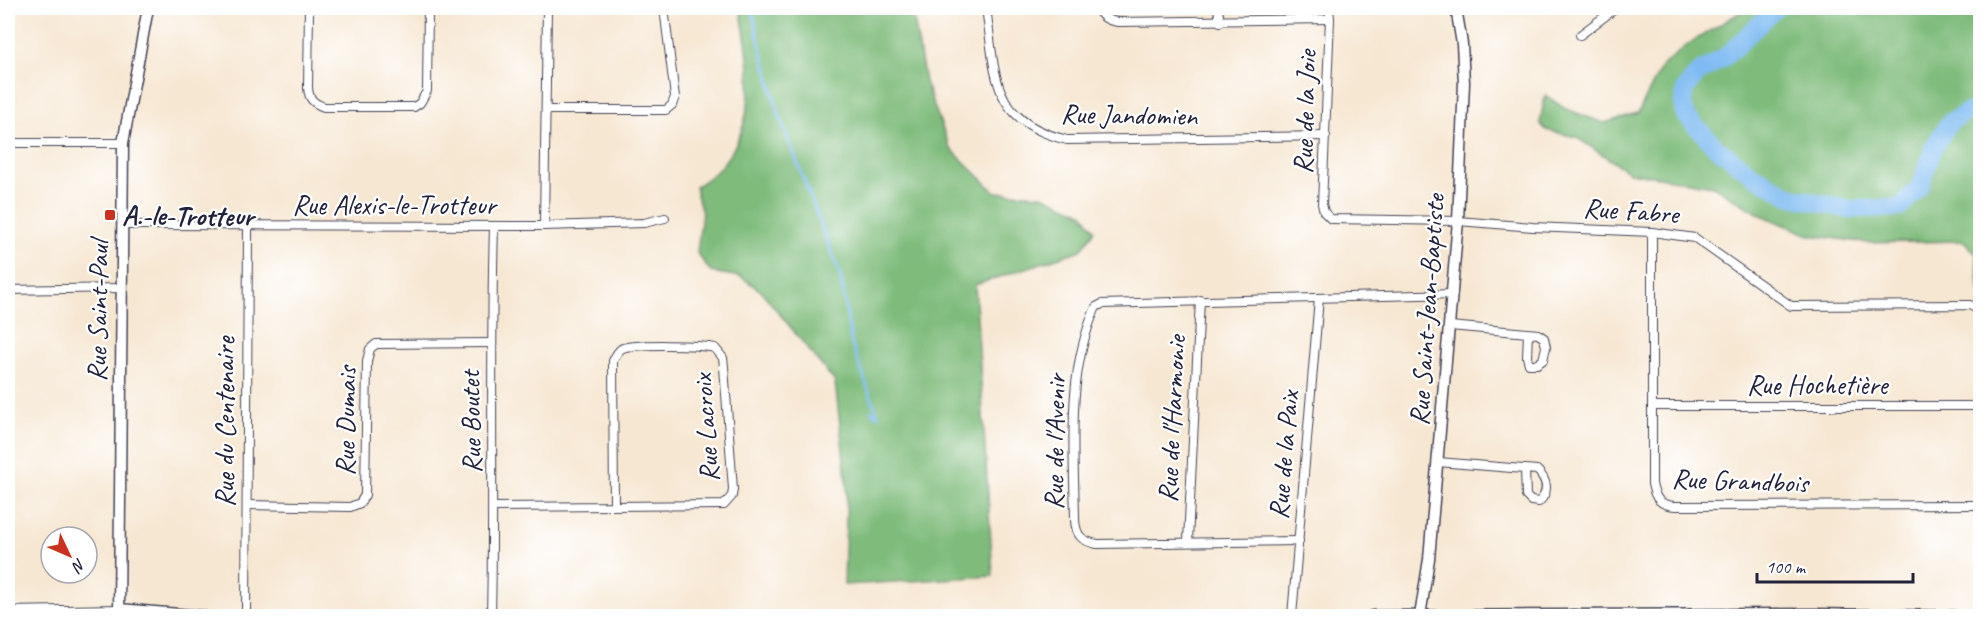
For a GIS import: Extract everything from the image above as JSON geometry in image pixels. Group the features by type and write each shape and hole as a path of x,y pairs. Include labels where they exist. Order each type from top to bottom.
{"street":[{"name":"Rue Saint-Paul","path":"119,613 123,143 148,8"},
{"path":"309,8 309,97 324,107 414,107 420,103 428,91 428,8"},
{"path":"544,226 547,8"},
{"path":"547,110 666,110 672,105 675,97 664,8"},
{"name":"Rue Jandomien","path":"986,8 996,77 1001,94 1012,111 1028,126 1046,135 1067,140 1326,136"},
{"path":"1097,8 1109,21 1118,22 1330,20"},
{"path":"1218,8 1220,22"},
{"name":"Rue de la Joie","path":"1328,217 1322,204 1329,8"},
{"name":"Rue Saint-Jean-Baptiste","path":"1421,616 1429,559 1458,221 1464,83 1462,44 1456,8"},
{"path":"1580,35 1616,8"},
{"path":"8,143 123,143"},
{"name":"Rue Fabre","path":"1328,217 1339,220 1458,221 1652,232 1695,238 1791,306 1970,305 1980,310"},
{"name":"Rue Alexis-le-Trotteur","path":"122,225 494,227 644,223 664,218"},
{"name":"Rue du Centenaire","path":"246,616 248,227"},
{"name":"Rue Boutet","path":"491,616 494,507 492,343 494,227"},
{"name":"Rue Grandbois","path":"1652,232 1652,484 1654,494 1665,505 1980,505"},
{"path":"8,290 121,288"},
{"name":"Rue de l'Avenir","path":"1299,541 1097,543 1086,542 1079,536 1075,520 1074,392 1077,365 1096,307 1102,304 1200,300 1453,294"},
{"name":"Rue de la Paix","path":"1292,616 1319,297"},
{"name":"Rue de l'Harmonie","path":"1188,541 1200,300"},
{"path":"1450,326 1528,333"},
{"name":"Rue Dumais","path":"247,505 350,507 360,503 365,495 368,361 370,349 376,344 492,343"},
{"name":"Rue Lacroix","path":"494,507 715,506 724,505 732,496 734,489 723,358 715,348 637,346 621,349 616,354 613,361 614,506"},
{"name":"Rue Hochetière","path":"1653,406 1980,406"},
{"path":"1438,462 1525,470"},
{"path":"8,611 203,616"},
{"path":"1372,616 1954,616"}],"green space":[{"path":"740,8 912,8 925,82 950,148 995,192 1042,195 1083,213 1095,230 1081,250 975,285 993,576 844,585 847,486 835,382 761,291 741,277 711,272 697,253 702,213 695,187 717,171 731,153 741,133 747,113 749,72"},
{"path":"1747,8 1980,8 1980,293 1976,254 1964,241 1868,243 1809,235 1759,214 1713,186 1629,172 1576,137 1546,130 1540,123 1545,95 1566,109 1604,123 1638,113 1662,66 1690,43"}],"waterway":[{"path":"752,8 780,118 840,274 852,345 878,416 871,411"},
{"path":"1776,8 1725,57 1698,73 1685,89 1683,102 1685,115 1717,148 1752,174 1789,196 1846,209 1900,208 1921,185 1934,146 1950,122 1980,107"}],"place":[{"name":"A.-le-Trotteur","path":"110,215"}]}
